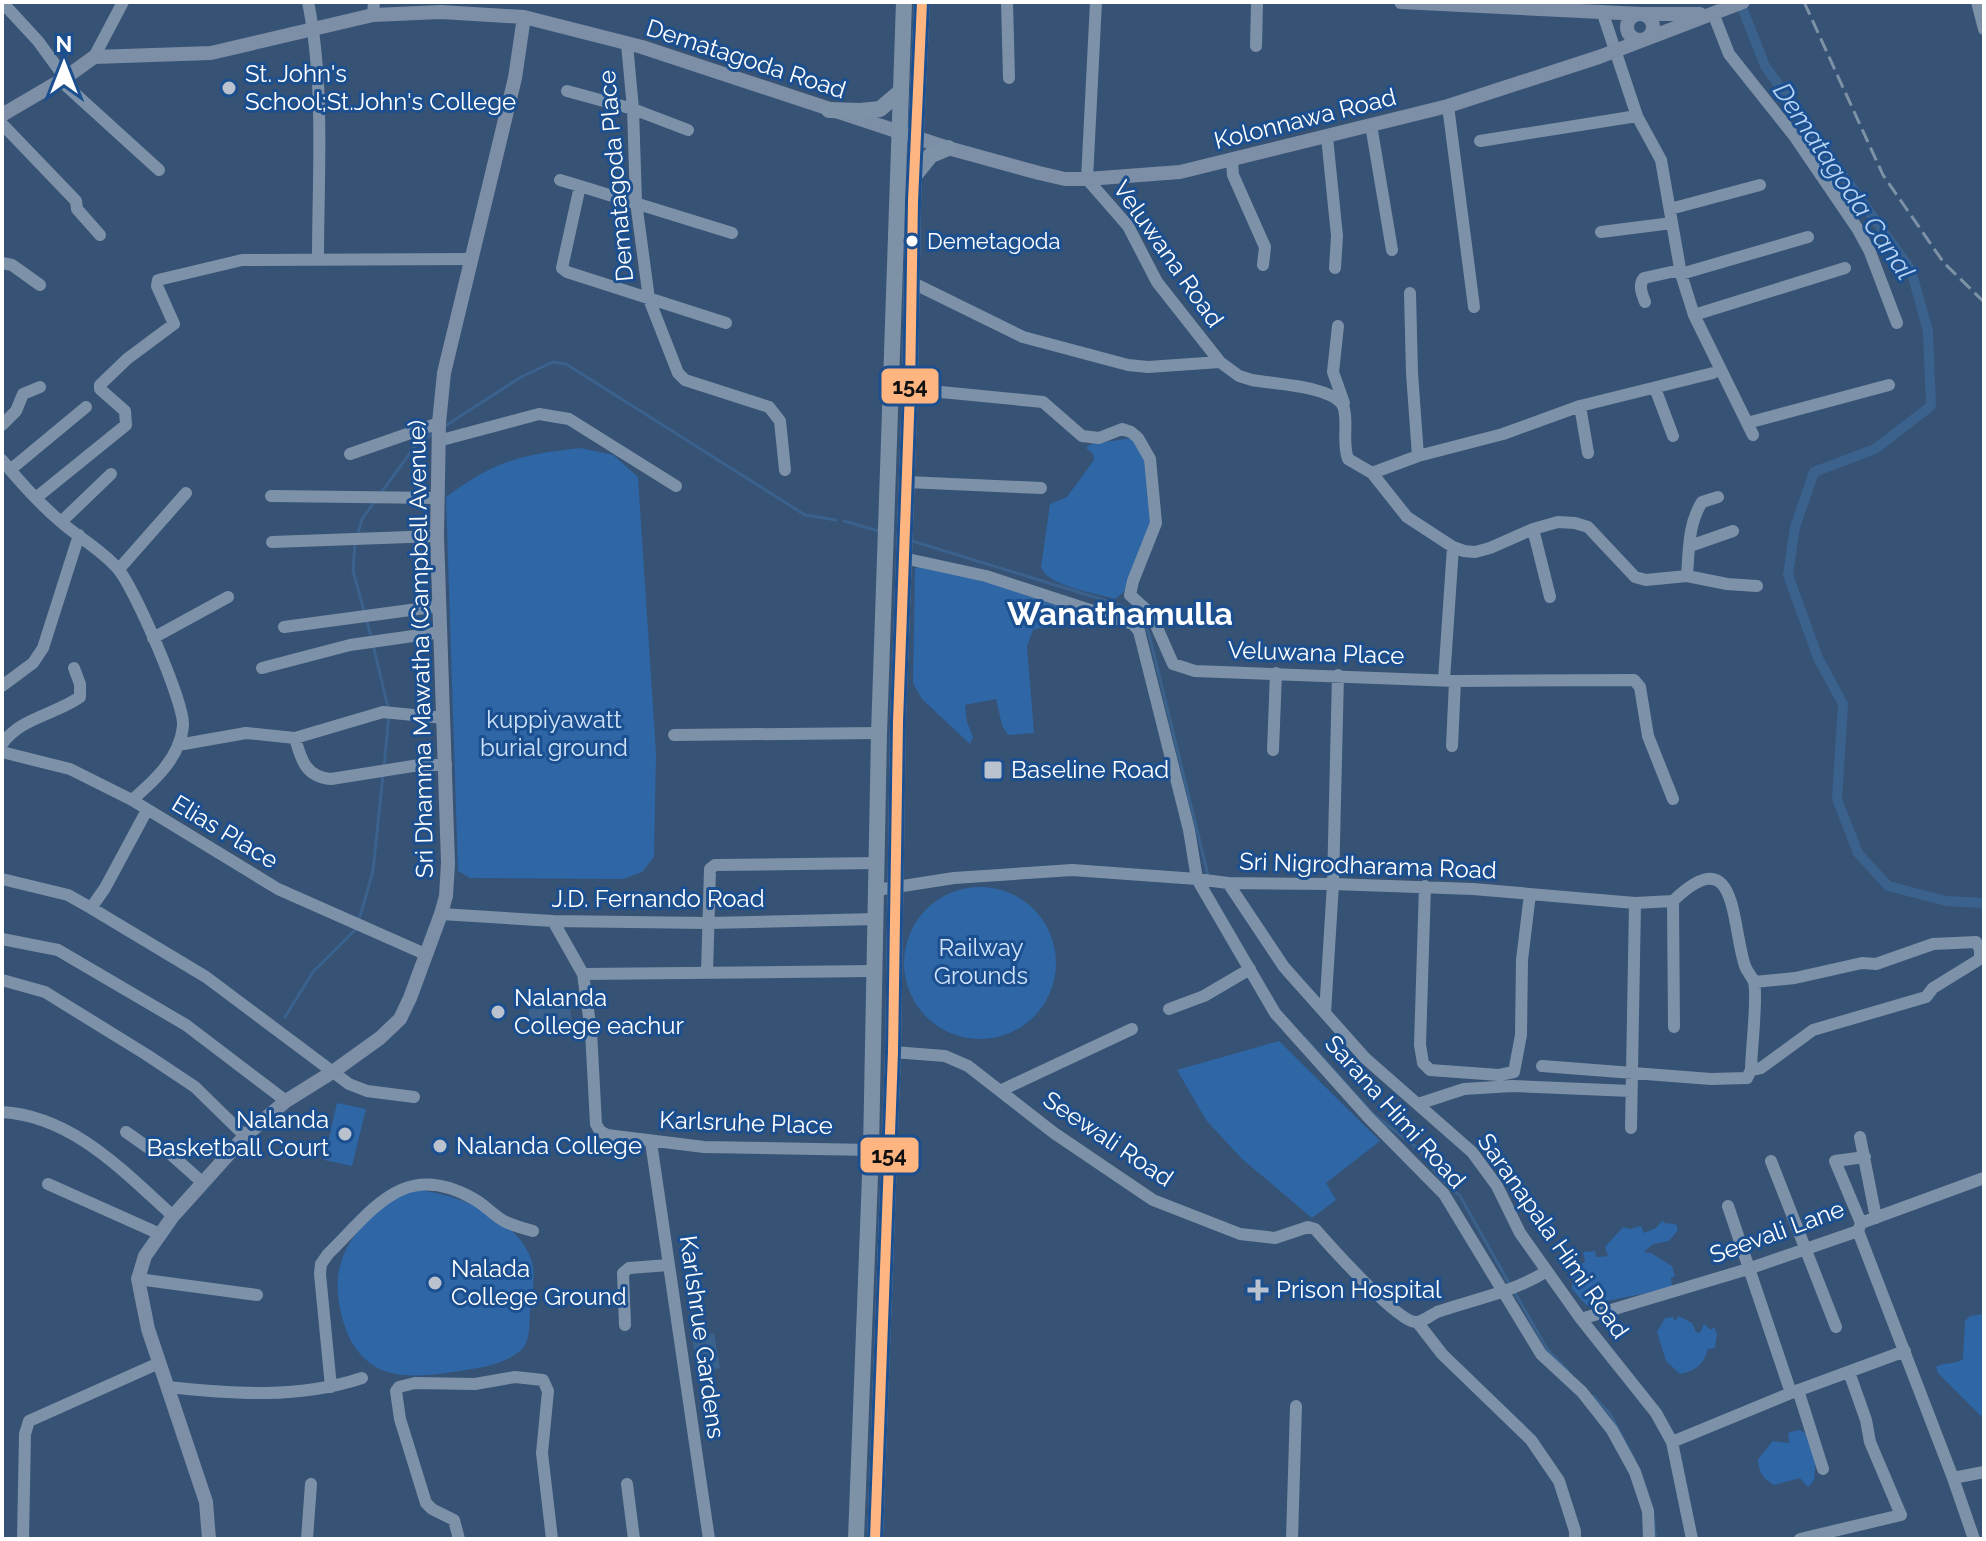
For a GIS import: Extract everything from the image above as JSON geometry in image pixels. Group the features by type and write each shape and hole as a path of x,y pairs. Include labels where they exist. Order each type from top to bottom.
{"highway":[{"path":"856,1539 871,1150 879,733 904,2"},
{"path":"875,1539 893,1052 911,282 922,2"},
{"path":"829,110 880,109 900,92"},
{"path":"914,176 931,155 948,148"}],"main road":[{"path":"1401,2 1548,5 1641,14 1711,13"},
{"name":"Kolonnawa Road","path":"898,132 1065,179 1180,172 1448,106 1616,50 1743,2"},
{"name":"Dematagoda Road","path":"94,57 211,53 313,30 373,8 524,17 627,44 898,132"},
{"path":"1641,14 1630,20 1628,32 1633,38 1646,39"},
{"name":"Sri Dhamma Mawatha (Campbell Avenue)","path":"138,1279 145,1256 173,1216 245,1136 286,1101 380,1038 400,1019 441,914 446,896 448,863 437,536 439,430 444,373 515,78 524,17"},
{"path":"2,115 94,57"},
{"path":"138,1279 148,1329 206,1502 209,1539"}],"street":[{"path":"2,2 38,41 63,79 159,170"},
{"path":"94,57 123,2"},
{"path":"308,2 313,30 319,142 318,258"},
{"path":"1007,2 1009,78"},
{"path":"1087,179 1096,2"},
{"path":"1256,46 1257,2"},
{"path":"1977,2 1984,29"},
{"path":"1602,11 1637,116 1661,160 1680,272 1694,315 1750,429 1889,385"},
{"path":"1711,13 1729,54 1795,137 1857,228 1870,252 1897,323"},
{"name":"Dematagoda Place","path":"627,44 636,202 649,299 678,373 685,380 769,407 775,414 780,421 785,470"},
{"path":"567,91 633,109 688,130"},
{"path":"1448,106 1474,307"},
{"path":"1480,141 1637,116"},
{"path":"2,124 76,201 77,209 100,235"},
{"path":"1371,125 1392,250"},
{"path":"1327,137 1337,236 1335,268"},
{"path":"1232,161 1233,175 1265,247 1263,265"},
{"name":"Veluwana Road","path":"1087,179 1128,226 1157,282 1220,362 1239,376 1334,396 1344,406"},
{"path":"560,180 732,233"},
{"path":"1670,209 1760,185"},
{"path":"580,186 562,268 726,323"},
{"path":"1601,232 1672,223"},
{"path":"1645,302 1641,281 1644,278 1680,272 1808,237"},
{"path":"37,497 126,425 125,411 100,389 100,385 127,359 174,324 157,286 158,280 242,260 472,259"},
{"path":"2,263 12,265 40,285"},
{"path":"1694,315 1845,268"},
{"path":"911,282 1023,337 1128,365 1148,367 1220,362"},
{"path":"1410,293 1418,456"},
{"path":"1338,326 1333,372 1344,399 1345,451 1348,459 1372,473 1407,517 1453,547 1475,552 1558,522 1588,527 1635,577 1646,580 1687,576 1757,586"},
{"path":"1372,473 1418,456 1503,434 1580,406 1713,373"},
{"path":"2,425 16,411 23,394 40,387"},
{"path":"1655,388 1673,436"},
{"name":"Veluwana Place","path":"910,389 1043,402 1082,436 1088,438 1122,429 1138,438 1150,459 1156,523 1130,595 1151,614 1173,664 1195,671 1450,680 1634,680 1640,687 1648,736 1673,799"},
{"path":"1580,406 1588,453"},
{"path":"86,407 6,465 61,522 119,569 153,638 181,706 183,725 178,745 164,769 132,800"},
{"path":"350,454 439,430 539,414 569,419 676,486"},
{"path":"61,522 111,474"},
{"path":"907,482 1041,488"},
{"path":"119,569 186,493"},
{"path":"271,496 438,498"},
{"path":"1687,576 1696,511 1702,502 1718,497"},
{"path":"1533,529 1550,597"},
{"path":"1690,546 1733,531"},
{"path":"2,686 33,663 43,648 79,535"},
{"path":"272,542 437,536"},
{"path":"904,545 986,576 1133,624 1139,631 1200,879"},
{"path":"1452,746 1453,547"},
{"path":"153,638 228,597"},
{"path":"284,627 440,606"},
{"path":"262,668 372,642 441,632"},
{"path":"2,744 17,726 65,708 80,697 80,684 74,668"},
{"path":"1273,750 1276,673"},
{"path":"1325,1013 1333,884 1338,675"},
{"path":"178,745 246,733 295,738 388,712 444,718"},
{"path":"674,735 879,733"},
{"path":"295,738 306,765 318,778 331,779 419,765 446,765"},
{"name":"Elias Place","path":"2,752 70,769 132,800 278,889 425,954"},
{"path":"91,908 147,810"},
{"path":"707,973 710,869 715,865 878,863"},
{"name":"Sri Nigrodharama Road","path":"877,890 954,878 1072,870 1224,882 1425,886 1635,903 1673,901"},
{"path":"1542,1066 1711,1079 1747,1078 1751,1070 1754,982 1745,968 1729,893 1713,878 1703,878 1689,886 1673,901 1674,1027"},
{"path":"2,879 68,895 91,908 206,977 349,1084 367,1091 414,1097"},
{"name":"Sarana Himi Road","path":"1200,879 1275,1013 1369,1118 1444,1194 1508,1289 1541,1354 1582,1392 1612,1430 1635,1472 1648,1511 1649,1539"},
{"name":"Saranapala Himi Road","path":"1224,882 1284,967 1365,1058 1472,1152 1497,1186 1520,1233 1581,1319 1656,1413 1672,1442 1692,1539"},
{"path":"1425,886 1420,1045 1423,1063 1430,1070 1499,1075 1514,1072 1521,1035 1522,960 1530,894"},
{"path":"1631,1128 1635,903"},
{"name":"J.D. Fernando Road","path":"441,914 553,921 708,923 876,919"},
{"name":"Karlsruhe Place","path":"553,921 583,974 591,1031 596,1124 600,1131 607,1135 651,1142 704,1147 871,1150"},
{"path":"2,939 58,950 186,1025 286,1101"},
{"path":"1751,1070 1761,1068 1813,1030 1926,997 1933,988 1980,959 1980,949 1976,942 1933,944 1876,964 1862,963 1795,978 1754,982"},
{"path":"1169,1009 1204,996 1250,969"},
{"path":"583,974 873,971"},
{"path":"2,980 45,992 147,1055 195,1087 245,1136"},
{"path":"1002,1090 1132,1029"},
{"name":"Seewali Road","path":"893,1052 945,1056 968,1066 1054,1133 1153,1200 1240,1234 1275,1238 1308,1227 1315,1229 1402,1316 1418,1323"},
{"path":"1418,1104 1464,1089 1512,1086 1631,1091"},
{"path":"2,1112 38,1118 72,1134 101,1152 173,1216"},
{"path":"126,1132 153,1151 166,1150 203,1183"},
{"path":"1860,1137 1876,1218"},
{"name":"Karlshrue Gardens","path":"651,1142 709,1539"},
{"path":"1865,1157 1835,1161 1974,1539"},
{"path":"1771,1161 1836,1327"},
{"name":"Seevali Lane","path":"1581,1319 1748,1269 1984,1178"},
{"path":"331,1387 321,1264 385,1200 410,1184 427,1182 472,1198 503,1220 533,1231"},
{"path":"48,1184 160,1234"},
{"path":"1728,1206 1748,1269 1823,1469"},
{"path":"625,1325 623,1273 629,1268 669,1265"},
{"path":"1547,1271 1508,1289 1438,1312 1418,1323 1442,1354 1531,1440 1559,1481 1575,1539"},
{"path":"138,1279 257,1295"},
{"path":"1672,1442 1905,1351"},
{"path":"23,1539 25,1434 29,1421 159,1363"},
{"path":"1800,1539 1901,1515 1870,1442 1866,1420 1849,1372"},
{"path":"459,1539 454,1520 426,1503 400,1419 396,1391 399,1387 415,1383 475,1384 515,1377 543,1380 547,1385 542,1453 552,1539"},
{"path":"167,1387 282,1394 331,1387 362,1378"},
{"path":"1292,1539 1296,1406"},
{"path":"1953,1478 1984,1472"},
{"path":"307,1539 311,1484"},
{"path":"627,1484 634,1539"}],"green space":[{"path":"1132,438 1148,464 1152,525 1124,592 1115,599 1052,579 1041,567 1050,504 1067,497 1094,460 1093,454 1086,448 1091,444"},
{"name":"kuppiyawatt burial ground","path":"580,448 613,455 638,477 656,753 654,857 642,872 623,879 470,878 458,871 446,497 509,461"},
{"path":"920,565 1005,587 1073,612 1072,618 1033,630 1027,646 1034,733 1008,735 1002,725 996,699 965,705 973,737 970,744 922,699 913,683 915,569"},
{"name":"Railway Grounds","path":"980,887 1009,892 1034,909 1051,934 1056,963 1051,992 1034,1017 1009,1034 980,1039 951,1034 926,1017 909,992 904,963 909,934 926,909 951,892"},
{"path":"1279,1041 1380,1141 1326,1183 1336,1200 1312,1218 1242,1159 1206,1120 1177,1070"},
{"name":"Nalanda Basketball Court","path":"337,1103 366,1109 352,1166 324,1160"},
{"name":"Nalada College Ground","path":"420,1190 452,1197 498,1219 511,1229 530,1256 534,1276 528,1337 521,1350 506,1360 453,1372 403,1375 387,1372 372,1364 350,1340 338,1291 338,1276 347,1248 365,1223 394,1197"},
{"path":"1663,1220 1664,1223 1676,1224 1678,1230 1669,1241 1653,1244 1644,1252 1672,1266 1675,1276 1671,1278 1672,1288 1586,1305 1572,1289 1573,1270 1585,1262 1583,1252 1595,1251 1596,1257 1608,1256 1605,1247 1623,1227 1641,1226 1644,1233 1656,1228"},
{"path":"1984,1314 1982,1417 1938,1373 1936,1367 1963,1359 1965,1321 1970,1316"},
{"path":"1679,1316 1692,1323 1696,1332 1700,1333 1704,1324 1711,1330 1714,1327 1717,1334 1715,1348 1708,1349 1695,1369 1680,1374 1666,1361 1657,1332 1665,1318 1673,1317 1675,1321"},
{"path":"1804,1432 1817,1451 1814,1480 1808,1487 1800,1478 1774,1485 1762,1474 1758,1459 1773,1441 1789,1443 1788,1433"}],"shaded area":[{"path":"570,1000 572,1027 530,1030 528,1002"},
{"path":"714,1333 720,1368 698,1372 692,1337"}],"waterway":[{"name":"Dematagoda Canal","path":"1740,2 1765,66 1911,270 1928,331 1931,406 1875,449 1814,472 1795,527 1788,575 1818,658 1843,704 1837,799 1858,853 1888,886 1946,901 1984,903"},
{"path":"445,426 521,377 553,362 566,364 805,515 836,520"},
{"path":"380,494 416,445 435,432"},
{"path":"357,536 362,519 375,501"},
{"path":"844,521 879,531"},
{"path":"909,540 1117,604 1140,615 1149,634 1208,875"},
{"path":"355,543 353,571 365,614"},
{"path":"367,621 371,637"},
{"path":"373,645 388,707"},
{"path":"384,767 389,715"},
{"path":"359,920 373,871 383,774"},
{"path":"285,1017 313,972 357,928"},
{"path":"1305,1038 1373,1114 1420,1150 1439,1177 1460,1196 1510,1285"},
{"path":"1514,1291 1547,1349 1568,1371"},
{"path":"1593,1396 1610,1414 1634,1459"},
{"path":"1653,1516 1656,1539"}],"railway":[{"path":"1804,2 1883,175 1944,263 1984,302"}],"transit line":[{"name":"154","path":"875,1539 893,1052 898,722 922,2"}],"place":[{"name":"St. John's School;St.John's College","path":"229,88"},
{"name":"Demetagoda","path":"912,241"},
{"name":"Baseline Road","path":"993,770"},
{"name":"Nalanda College eachur","path":"498,1012"},
{"name":"Nalanda Basketball Court","path":"345,1134"},
{"name":"Nalanda College","path":"440,1146"},
{"name":"Nalada College Ground","path":"435,1283"},
{"name":"Prison Hospital","path":"1258,1290"}],"district":[{"name":"Wanathamulla","path":"1120,614"}]}
